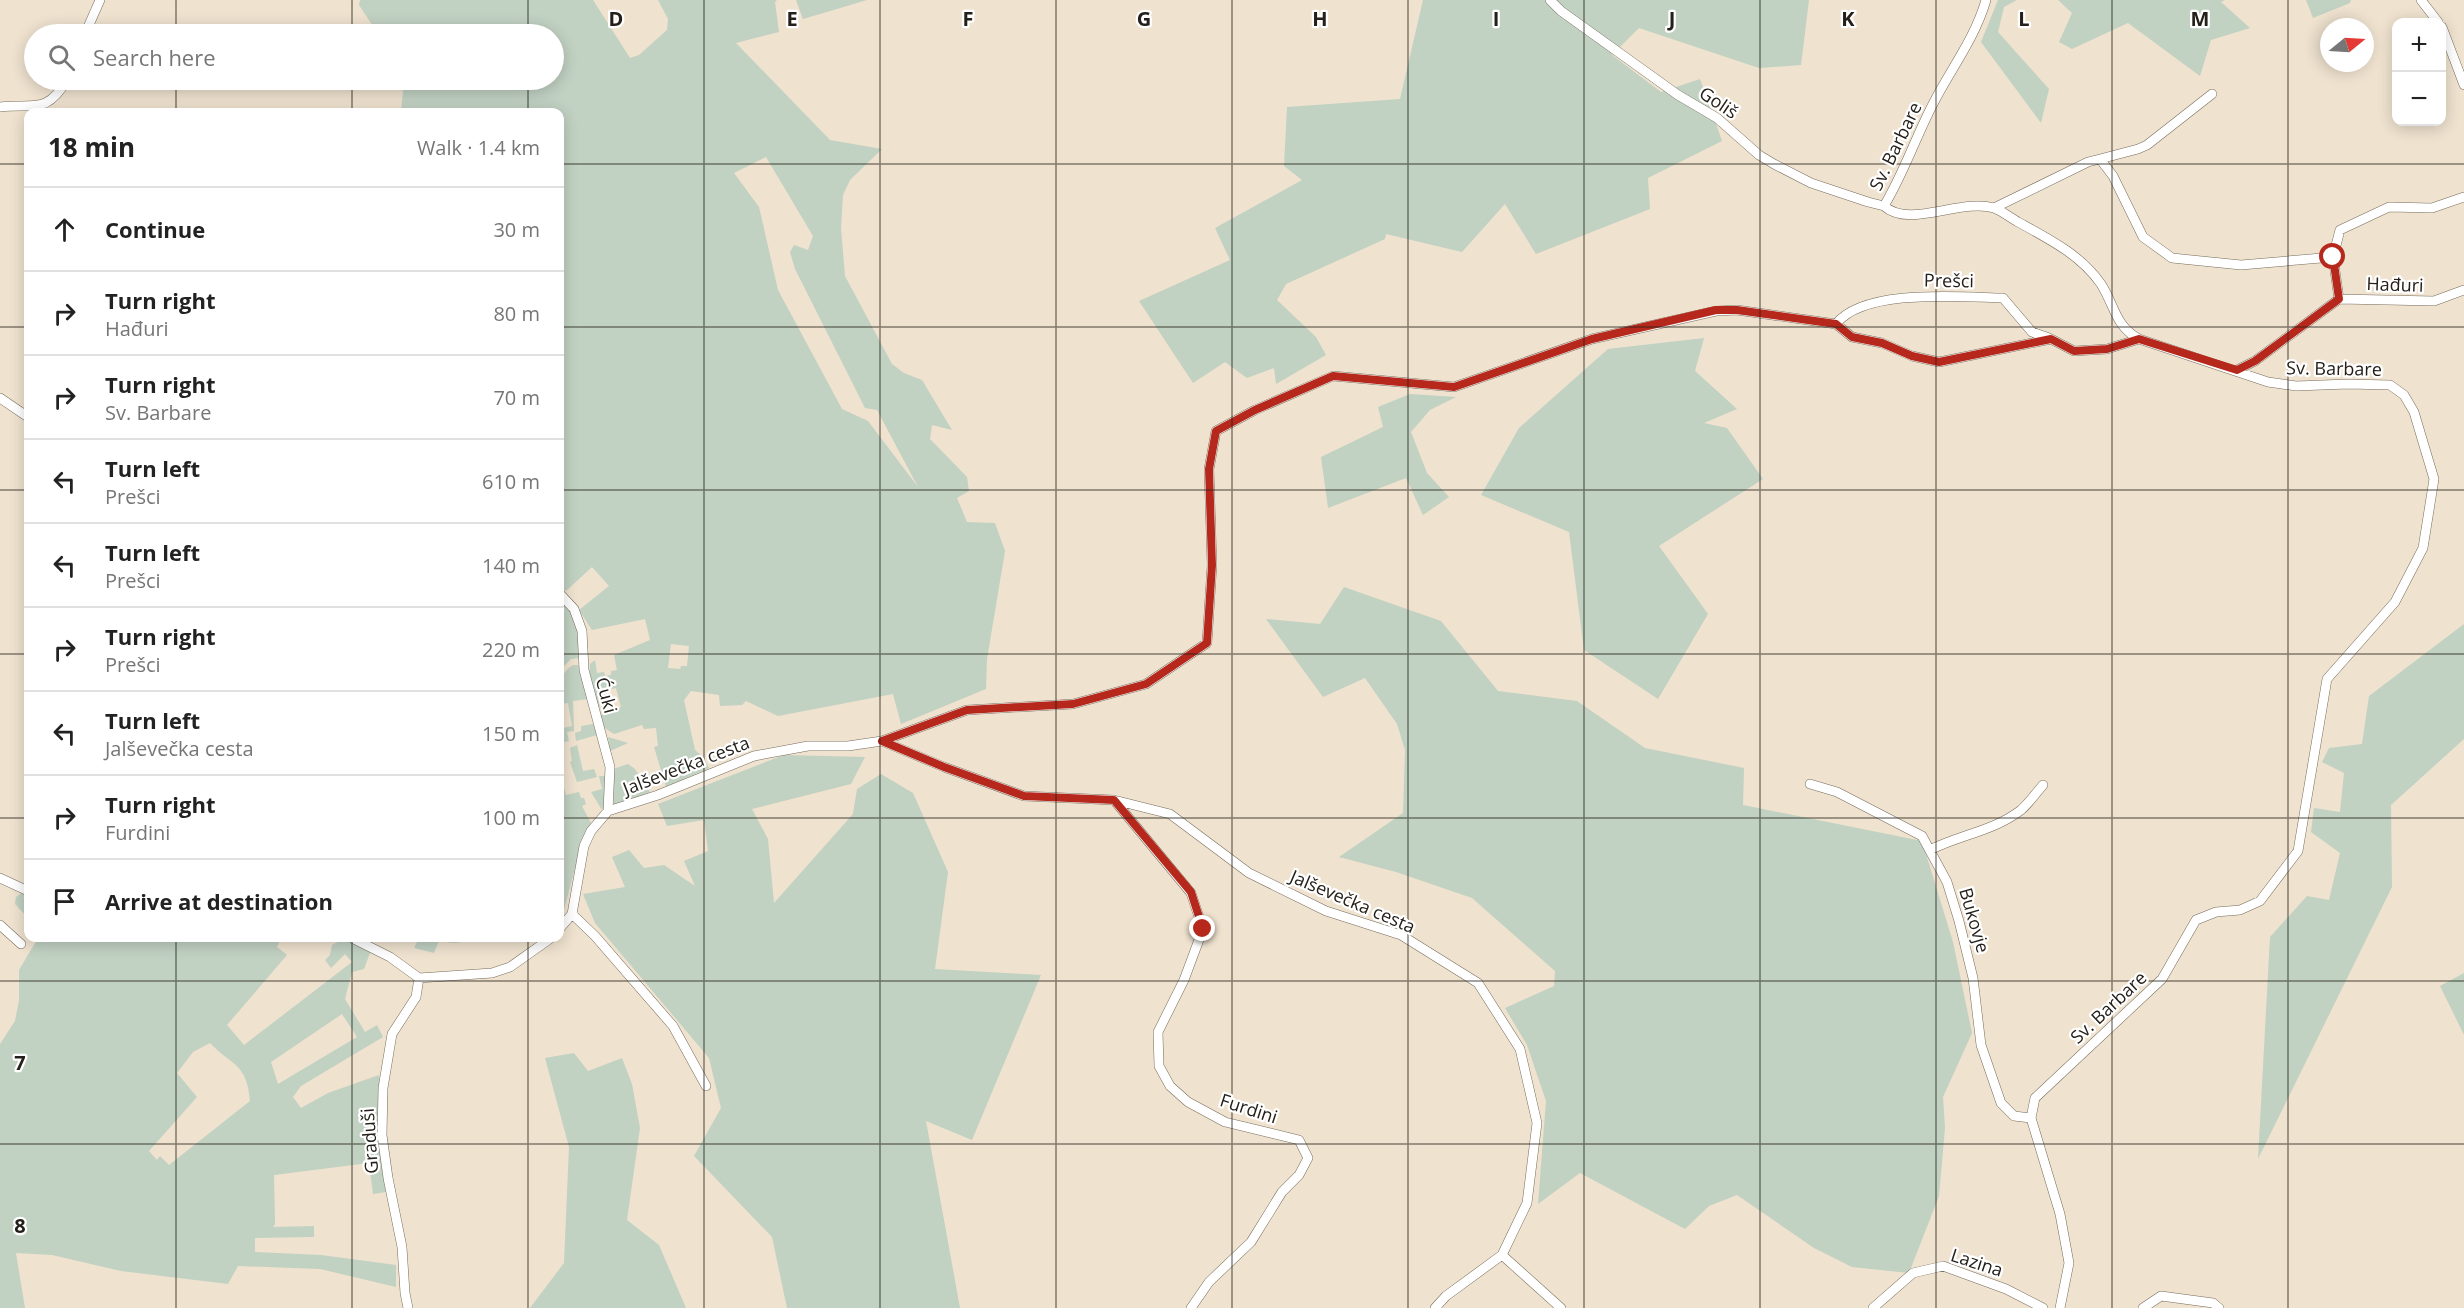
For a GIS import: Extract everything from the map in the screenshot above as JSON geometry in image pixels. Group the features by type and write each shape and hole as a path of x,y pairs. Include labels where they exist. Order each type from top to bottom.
{"street":[{"path":"89,24 100,0"},
{"name":"Goliš","path":"1550,0 1561,11 1678,94 1717,118 1774,164 1811,183 1884,206"},
{"name":"Sv. Barbare","path":"1986,0 1981,19 1959,62 1944,82 1884,206 1892,213 1910,215 1953,207 1994,208 2075,255 2101,284 2126,332 2139,339 2268,382 2296,386 2390,385 2404,395 2414,412 2434,479 2423,548 2395,602 2327,679 2298,851 2260,901 2240,910 2216,912 2196,920 2162,979 2035,1098 2031,1118"},
{"path":"2421,0 2435,18"},
{"path":"2446,38 2464,85"},
{"path":"0,107 39,106 51,100 58,90"},
{"path":"1994,208 2088,162 2138,150 2212,94"},
{"path":"2100,159 2113,176 2144,237 2172,258 2241,265 2333,257"},
{"path":"2237,370 2255,361 2339,299 2333,257 2340,230 2389,207 2432,208 2464,197"},
{"name":"Hađuri","path":"2339,299 2434,302 2464,290"},
{"name":"Prešci","path":"1836,324 1844,315 1873,304 1915,296 2003,298 2032,332 2074,351 2107,349 2139,339"},
{"path":"882,741 967,710 1073,704 1146,684 1207,643 1212,565 1209,469 1216,431 1333,376 1454,387 1592,339 1716,310 1737,310 1836,324 1852,337 1882,343 1912,356 1939,362 2051,339"},
{"path":"0,398 24,414"},
{"name":"Ćuki","path":"564,597 570,602 580,624 586,680 610,767 608,811"},
{"name":"Jalševečka cesta","path":"572,914 584,846 591,831 608,811 658,795 754,756 808,746 848,746 882,741 944,767 1024,796 1114,800 1170,814 1249,873 1326,911 1401,935 1478,983 1520,1049 1537,1123 1527,1203 1502,1255 1446,1296 1435,1308"},
{"name":"Bukovje","path":"1810,784 1837,792 1922,836 1947,882 1959,921 1973,978 1981,1046 2001,1103 2014,1116 2031,1118"},
{"path":"1930,850 1948,840 1963,838 1986,829 2020,810 2043,785"},
{"name":"Furdini","path":"1114,800 1191,892 1203,929 1184,980 1158,1032 1159,1066 1170,1086 1188,1102 1225,1122 1299,1140 1308,1158 1299,1175 1282,1192 1251,1242 1209,1282 1191,1308"},
{"path":"0,878 24,889"},
{"path":"564,923 572,914 595,936 674,1026 706,1086"},
{"path":"0,926 21,944"},
{"path":"360,942 390,957 419,978 492,973 510,967 545,942"},
{"name":"Graduši","path":"408,1308 402,1247 382,1135 383,1088 392,1034 416,997 419,978"},
{"path":"2031,1118 2060,1215 2069,1263 2060,1308"},
{"path":"1502,1255 1561,1308"},
{"name":"Lazina","path":"1873,1308 1913,1273 1943,1266 2006,1289 2043,1308"},
{"path":"2143,1308 2162,1296 2213,1303 2219,1308"}],"green space":[{"path":"360,0 593,0 630,58 639,55 667,30 668,19 658,0 777,0 775,2 779,32 736,43 830,140 882,149 850,180 843,195 841,228 845,276 892,364 904,373 922,380 952,430 932,425 930,439 967,477 969,491 957,498 967,522 995,523 1005,551 987,659 986,689 901,724 893,694 778,716 746,701 742,705 720,706 719,695 691,691 684,700 695,750 704,758 709,768 666,787 654,747 658,746 656,728 644,729 642,725 614,734 603,727 598,716 621,707 616,688 597,693 600,707 596,708 589,679 590,664 595,660 597,673 604,672 605,676 611,675 611,671 617,670 614,655 650,640 645,619 592,630 579,610 609,586 592,567 564,590 564,108 401,108 403,90 564,90 564,24 371,24 359,5","holes":["766,157 813,236 808,250 794,245 790,252 795,269 865,408 877,410 918,487 868,421 842,409 778,290 759,207 734,173","671,644 689,646 687,666 681,666 680,669 668,668"]},
{"path":"796,0 867,0 803,19"},
{"path":"1423,0 1809,0 1801,65 1759,68 1639,28 1612,55 1661,92 1700,79 1722,141 1648,178 1650,209 1536,254 1505,204 1462,252 1386,234 1385,239 1286,284 1277,300 1316,337 1326,355 1276,384 1274,368 1247,378 1225,362 1193,383 1139,301 1230,260 1215,228 1302,180 1284,166 1287,107 1400,99"},
{"path":"1998,0 2017,0 2004,7 1998,32 2049,89 2041,123 1981,42"},
{"path":"2058,0 2225,0 2221,2 2250,28 2211,40 2200,76 2128,23 2072,49 2059,42 2072,13"},
{"path":"2306,0 2351,0 2350,3 2313,18"},
{"path":"1704,338 1695,371 1737,409 1704,423 1727,428 1763,479 1659,546 1708,614 1658,699 1584,650 1569,532 1481,495 1519,428 1608,349"},
{"path":"1410,394 1456,397 1430,410 1411,432 1427,473 1449,497 1423,515 1406,478 1328,508 1321,457 1383,427 1378,407"},
{"path":"1344,587 1441,621 1498,691 1577,701 1645,748 1744,768 1743,805 1922,841 1953,942 1972,1033 1943,1097 1945,1128 1939,1196 1909,1273 1852,1267 1814,1248 1737,1195 1709,1206 1685,1229 1580,1173 1538,1204 1546,1101 1527,1045 1505,1008 1554,986 1555,971 1472,898 1396,872 1339,857 1403,813 1405,750 1397,724 1365,678 1323,697 1266,619 1320,624"},
{"path":"564,600 571,609 578,633 580,658 571,659 564,666"},
{"path":"2464,624 2464,739 2391,805 2392,887 2258,1159 2270,937 2307,896 2329,900 2340,853 2311,832 2314,808 2340,812 2344,773 2322,762 2329,748 2362,744 2369,696"},
{"path":"573,665 578,665 581,669 588,699 573,701 574,731 567,732 569,741 564,742 564,728 572,726 568,703 564,704 564,674"},
{"path":"593,724 597,735 576,741 575,733 581,731 581,726"},
{"path":"608,737 628,743 610,751"},
{"path":"577,745 583,771 594,769 597,777 577,782 570,762 572,761 570,748"},
{"path":"784,755 865,757 851,784 752,809 768,839 774,903 853,814 857,789 881,774 913,793 948,872 935,969 1041,975 972,1140 926,1121 960,1308 787,1308 772,1237 694,1156 721,1108 709,1058 595,923 583,894 625,887 612,857 629,850 644,868 664,865 695,886 684,861 708,851 704,820 667,826 658,804"},
{"path":"628,764 635,769 650,792 614,806 613,769"},
{"path":"599,776 607,776 605,806 602,810 591,792 602,789"},
{"path":"564,788 566,795 579,792 581,798 584,798 586,804 582,806 591,823 575,868 564,910"},
{"path":"24,893 24,914 15,904 16,897"},
{"path":"36,942 279,942 277,947 287,955 227,1025 244,1045 352,962 345,954 331,968 325,960 330,955 332,945 338,942 356,942 371,950 364,969 352,972 345,999 365,1032 377,1025 383,1037 301,1086 293,1097 301,1108 328,1093 379,1075 381,1162 386,1192 373,1194 369,1163 274,1175 275,1224 273,1227 314,1226 314,1237 255,1238 255,1252 321,1255 396,1265 396,1287 320,1269 238,1266 228,1284 121,1271 52,1255 16,1253 25,1308 0,1308 0,1044 15,1021 19,1000 19,970","holes":["342,1014 357,1037 278,1084 271,1062","210,1043 242,1072 246,1079 250,1101 169,1165 160,1156 157,1160 149,1151 197,1097 177,1073 193,1052"]},
{"path":"417,942 439,942 434,953 414,948"},
{"path":"2464,973 2464,1035 2440,986"},
{"path":"574,1053 588,1071 622,1058 632,1084 640,1128 627,1220 659,1245 686,1308 530,1308 564,1263 569,1147 545,1058"}],"route":[{"path":"1203,929 1191,892 1114,800 1024,796 944,767 882,741 967,710 1073,704 1146,684 1207,643 1212,565 1209,469 1216,431 1255,410 1333,376 1454,387 1592,339 1682,320 1716,310 1737,310 1836,324 1852,337 1882,343 1912,356 1939,362 2051,339 2074,351 2107,349 2139,339 2237,370 2255,361 2339,299 2333,257"}]}
